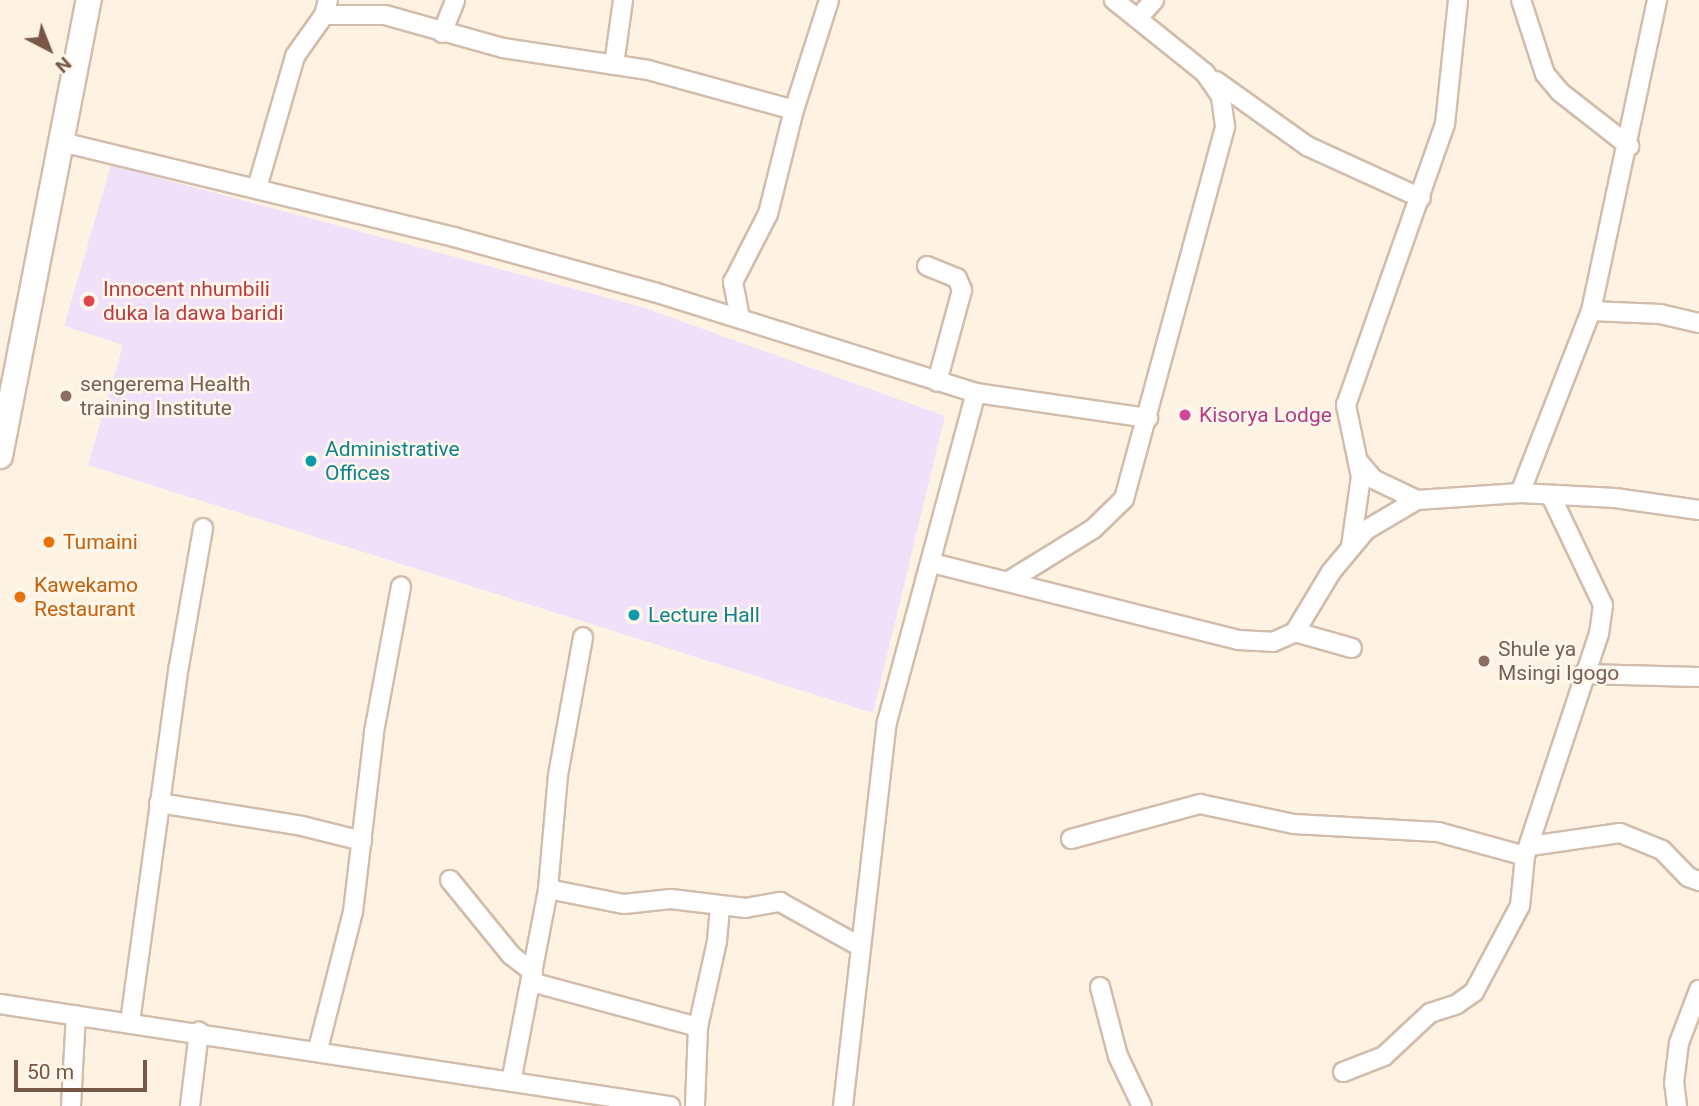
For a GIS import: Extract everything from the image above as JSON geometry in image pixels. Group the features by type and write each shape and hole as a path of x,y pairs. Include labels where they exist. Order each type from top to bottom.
{"main road":[{"path":"0,456 89,0"}],"street":[{"path":"442,33 455,0"},
{"path":"614,65 623,0"},
{"path":"740,318 733,282 768,214 794,110 829,0"},
{"path":"1114,0 1205,73 1298,142 1422,198"},
{"path":"1138,18 1154,0"},
{"path":"1351,546 1361,477 1346,405 1422,198 1445,124 1458,0"},
{"path":"1521,0 1545,74 1560,92 1629,146"},
{"path":"1520,493 1591,312 1629,146 1657,0"},
{"path":"257,188 295,56 326,7 385,15 442,33 614,65 794,110"},
{"path":"1009,582 1115,510 1130,486 1224,126 1221,96 1205,73"},
{"path":"62,142 454,237 740,318 976,393 1148,418"},
{"path":"927,266 957,278 962,290 937,382"},
{"path":"1591,312 1660,314 1699,323"},
{"path":"843,1106 887,722 976,393"},
{"path":"1356,458 1373,478 1418,500"},
{"path":"932,563 1238,640 1273,642 1295,632 1351,546 1393,511 1418,500 1520,493 1615,498 1699,510"},
{"path":"1343,1072 1384,1056 1430,1013 1457,1004 1474,992 1520,906 1527,851 1583,674 1599,634 1602,605 1551,496"},
{"path":"130,1022 159,803 204,528"},
{"path":"318,1049 353,912 374,732 401,586"},
{"path":"1295,632 1352,648"},
{"path":"511,1082 548,889 558,775 583,637"},
{"path":"1583,674 1699,677"},
{"path":"159,803 302,826 362,841"},
{"path":"1071,839 1200,804 1294,824 1438,832 1527,851 1620,832 1662,850 1688,877 1699,881"},
{"path":"450,880 532,977 698,1027"},
{"path":"548,889 607,902 671,900 745,908 780,902 861,947"},
{"path":"695,1106 698,1027 717,941 720,906"},
{"path":"1100,986 1125,1076 1142,1106"},
{"path":"1677,1106 1674,1083 1679,1043 1699,990"},
{"path":"0,1004 318,1049 670,1106"},
{"path":"71,1106 76,1014"},
{"path":"190,1106 199,1032"}],"shaded area":[{"path":"111,165 642,307 945,416 873,713 88,465 123,345 64,326"}],"place":[{"name":"Innocent nhumbili duka la dawa baridi","path":"89,301"},
{"name":"sengerema Health training Institute","path":"66,396"},
{"name":"Kisorya Lodge","path":"1185,415"},
{"name":"Administrative Offices","path":"311,461"},
{"name":"Tumaini","path":"49,542"},
{"name":"Kawekamo Restaurant","path":"20,597"},
{"name":"Lecture Hall","path":"634,615"},
{"name":"Shule ya Msingi Igogo","path":"1484,661"}]}
